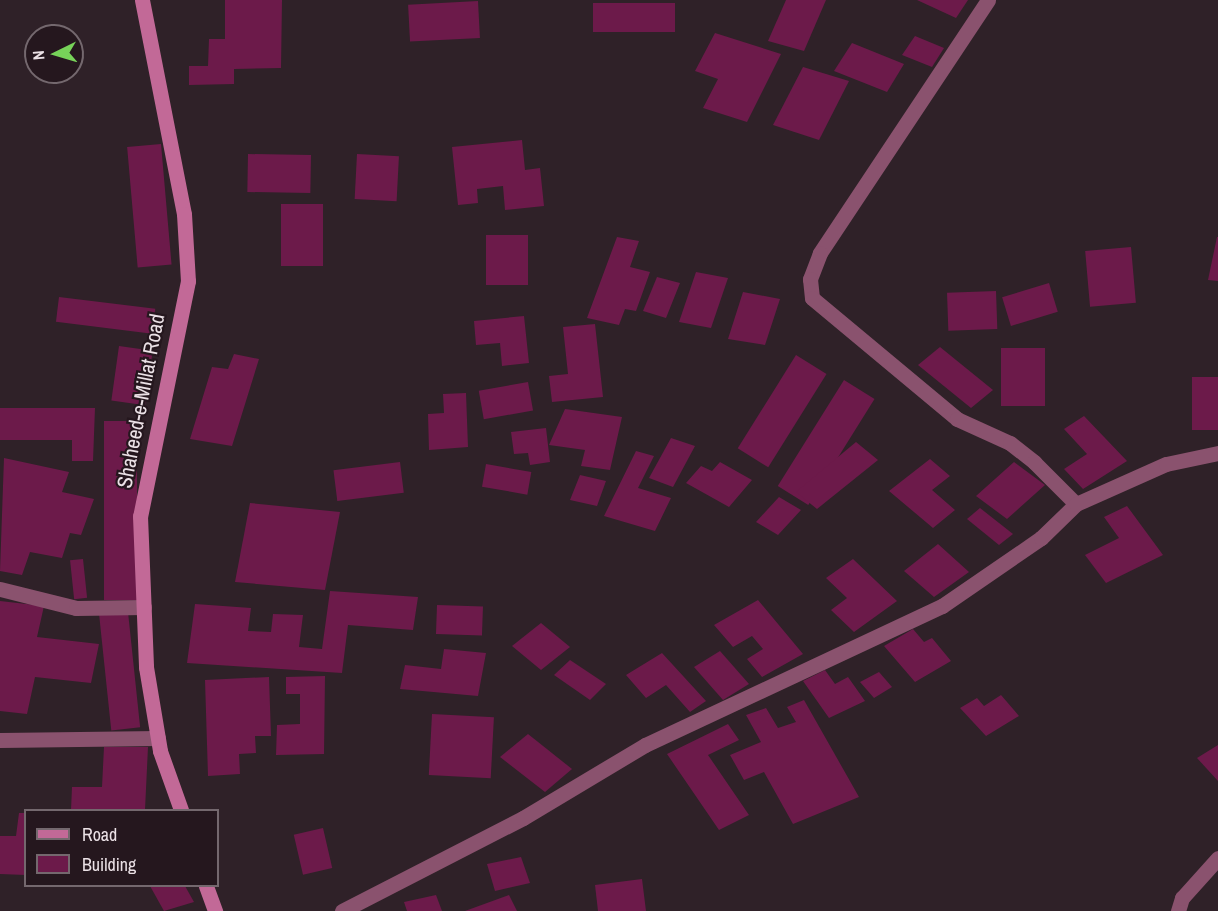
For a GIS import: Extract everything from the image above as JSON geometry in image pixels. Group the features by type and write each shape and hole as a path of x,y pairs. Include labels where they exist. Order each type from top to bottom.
{"main road":[{"name":"Shaheed-e-Millat Road","path":"141,0 184,214 188,281 140,516 144,607 158,738 181,809"},
{"path":"207,887 215,911"}],"street":[{"path":"988,0 820,253 810,279 812,298 957,419 1010,444 1034,462 1076,504"},
{"path":"342,911 523,818 645,745 942,606 1041,538 1076,504 1166,464 1218,453"},
{"path":"0,589 76,608 144,607"},
{"path":"0,740 158,738"},
{"path":"1178,911 1182,898 1218,858"}],"building":[{"path":"225,0 282,0 281,68 234,69 234,84 189,85 189,66 208,66 209,39 225,39"},
{"path":"786,0 826,0 804,51 768,41"},
{"path":"917,0 968,0 956,18"},
{"path":"478,1 480,38 410,42 408,5"},
{"path":"593,3 675,3 675,32 593,32"},
{"path":"715,33 781,54 747,122 703,108 718,79 695,71"},
{"path":"915,36 944,48 932,67 902,55"},
{"path":"852,43 904,64 887,92 834,71"},
{"path":"803,67 849,81 819,140 773,125"},
{"path":"522,140 525,170 540,168 544,206 505,210 503,186 477,189 478,203 458,205 452,147"},
{"path":"161,144 172,265 138,268 127,147"},
{"path":"248,154 311,155 310,193 247,192"},
{"path":"357,154 399,156 397,201 355,199"},
{"path":"281,204 323,204 323,266 281,266"},
{"path":"486,235 528,235 528,285 486,285"},
{"path":"617,237 639,241 630,267 650,272 636,311 625,309 619,325 587,318"},
{"path":"1218,237 1218,281 1208,280"},
{"path":"1131,247 1136,303 1090,307 1085,251"},
{"path":"696,272 728,278 711,328 679,322"},
{"path":"657,277 680,283 666,318 643,311"},
{"path":"1049,283 1058,312 1011,326 1002,297"},
{"path":"996,291 997,329 948,331 947,293"},
{"path":"743,292 780,299 765,345 728,339"},
{"path":"59,297 155,309 152,334 56,322"},
{"path":"524,316 529,363 502,366 500,343 476,345 474,321"},
{"path":"595,324 603,397 552,402 549,376 568,374 563,327"},
{"path":"119,346 153,351 145,405 111,400"},
{"path":"940,347 993,390 971,408 918,365"},
{"path":"1001,348 1045,348 1045,406 1001,406"},
{"path":"234,354 259,359 232,446 190,439 212,367 228,369"},
{"path":"796,355 827,374 768,467 738,448"},
{"path":"1192,377 1218,377 1218,430 1192,430"},
{"path":"844,380 875,399 808,505 778,486"},
{"path":"528,382 533,411 484,419 479,391"},
{"path":"466,393 468,447 429,450 428,414 444,413 443,394"},
{"path":"0,408 95,408 93,461 72,461 72,440 0,440"},
{"path":"565,409 622,417 610,470 581,466 585,450 549,445"},
{"path":"1084,416 1127,461 1083,489 1064,469 1087,454 1064,429"},
{"path":"104,421 137,421 137,600 104,600"},
{"path":"546,428 550,462 530,465 528,453 514,454 511,432"},
{"path":"671,438 695,446 673,487 649,478"},
{"path":"856,442 878,460 817,509 796,492"},
{"path":"636,451 654,456 638,488 671,498 655,531 604,516"},
{"path":"4,458 69,472 62,492 94,499 81,535 70,533 62,558 30,552 22,575 0,571"},
{"path":"930,459 950,476 932,490 955,510 933,528 889,491"},
{"path":"400,462 404,493 337,501 333,470"},
{"path":"720,462 752,480 729,507 686,483 701,466 712,471"},
{"path":"1014,462 1045,485 1007,519 976,496"},
{"path":"486,464 531,472 527,495 482,487"},
{"path":"580,475 606,481 597,506 570,500"},
{"path":"779,497 801,510 778,535 756,522"},
{"path":"250,503 340,512 325,590 235,582"},
{"path":"1127,506 1163,555 1106,583 1085,555 1119,538 1104,517"},
{"path":"980,508 1013,534 999,545 967,519"},
{"path":"938,544 969,572 934,597 904,571"},
{"path":"83,559 87,598 74,599 70,560"},
{"path":"853,559 897,601 854,632 831,610 847,598 826,578"},
{"path":"330,591 418,597 413,630 348,625 342,673 187,663 195,604 251,608 248,631 271,632 273,614 303,615 299,647 322,649"},
{"path":"758,600 803,654 762,677 747,659 763,649 752,636 733,647 714,625"},
{"path":"0,601 44,606 37,637 99,644 91,683 35,677 27,714 0,711"},
{"path":"437,605 483,607 482,636 436,634"},
{"path":"128,612 140,727 111,730 99,615"},
{"path":"541,623 570,647 541,670 512,646"},
{"path":"913,629 924,642 932,638 951,661 915,682 884,646"},
{"path":"444,649 486,653 478,696 400,689 405,665 441,669"},
{"path":"720,651 749,684 723,700 694,667"},
{"path":"662,653 706,701 690,712 666,685 646,698 626,675"},
{"path":"570,660 606,684 590,700 554,675"},
{"path":"825,670 835,684 848,677 865,701 829,718 803,681"},
{"path":"879,672 892,687 874,698 860,682"},
{"path":"325,676 324,754 276,755 277,725 300,724 300,694 286,694 286,677"},
{"path":"269,677 271,736 255,736 256,753 239,754 240,774 208,776 205,680"},
{"path":"1001,695 1019,716 986,736 960,708 977,698 984,706"},
{"path":"804,700 859,797 793,824 764,772 744,780 730,755 761,742 746,715 766,708 778,728 796,722 787,707"},
{"path":"432,714 494,717 491,778 429,775"},
{"path":"728,724 739,740 708,755 749,815 719,830 667,754"},
{"path":"528,734 572,769 545,792 500,757"},
{"path":"1218,745 1218,781 1197,758"},
{"path":"104,747 148,747 145,809 71,809 72,787 102,787"},
{"path":"19,813 24,813 24,875 0,874 0,836 16,836"},
{"path":"323,828 332,868 303,875 294,835"},
{"path":"521,857 530,883 495,891 487,864"},
{"path":"642,879 646,911 598,911 595,885"},
{"path":"151,887 186,887 194,902 164,911"},
{"path":"436,895 442,911 407,911 404,902"},
{"path":"509,895 517,911 465,911"}]}
